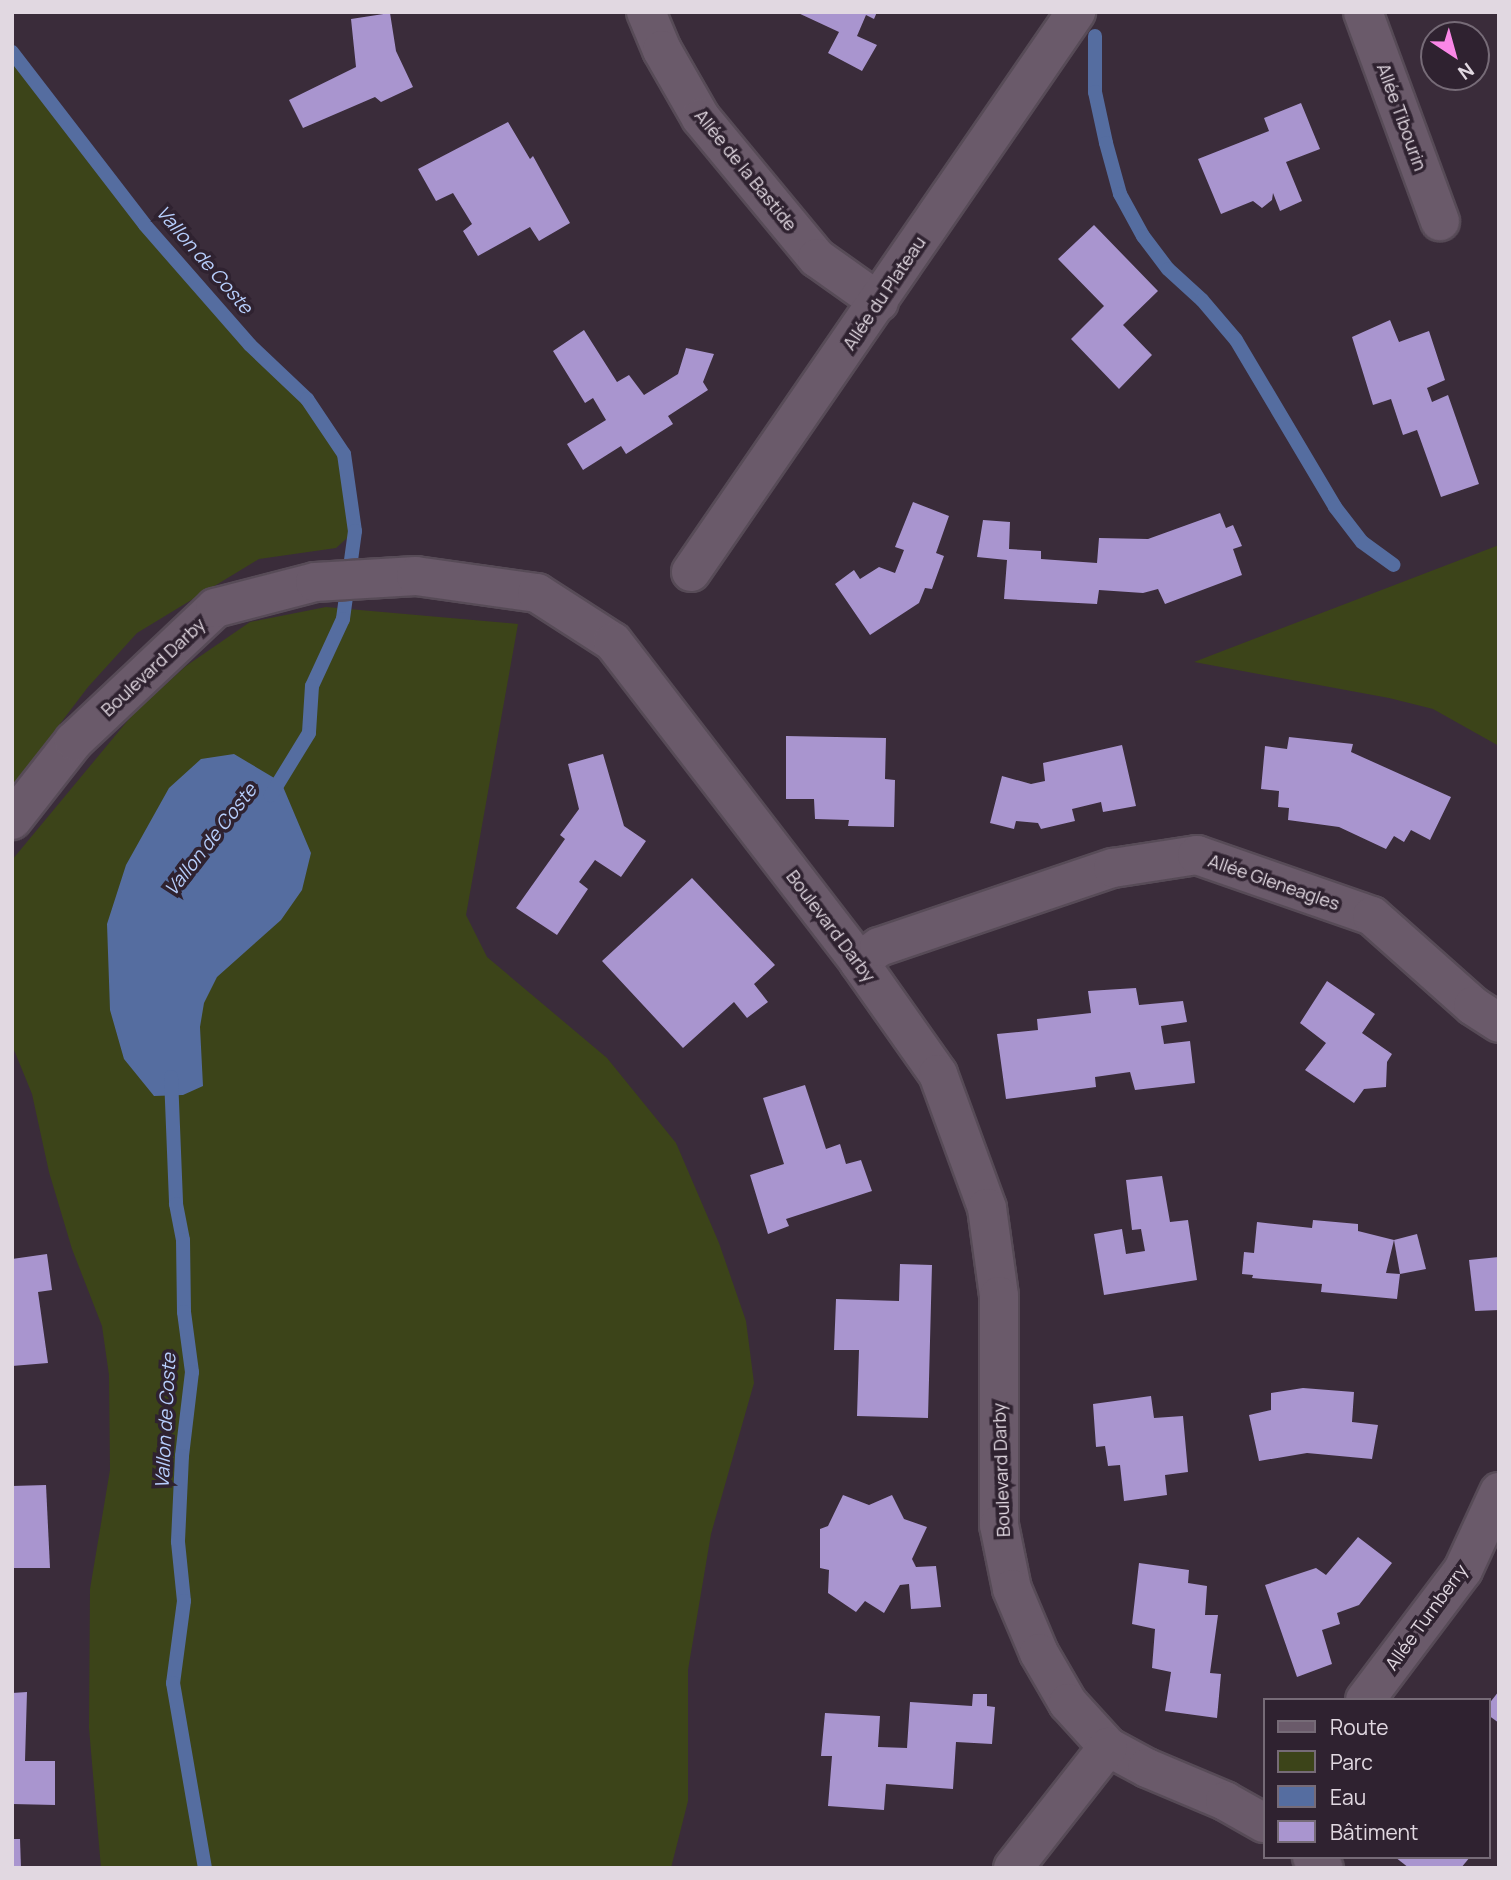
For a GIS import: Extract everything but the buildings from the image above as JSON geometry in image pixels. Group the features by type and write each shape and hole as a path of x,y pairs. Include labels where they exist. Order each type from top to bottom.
{"street":[{"name":"Allée de la Bastide","path":"646,12 662,50 701,118 817,258 878,302"},
{"name":"Allée du Plateau","path":"691,572 1076,12"},
{"name":"Allée Tibourin","path":"1363,12 1440,221"},
{"name":"Boulevard Darby","path":"12,820 74,741 215,608 315,582 416,576 537,593 613,642 859,962 938,1074 987,1208 999,1297 999,1525 1013,1589 1039,1653 1062,1693 1108,1747 1262,1821"},
{"name":"Allée Gleneagles","path":"859,962 879,947 1113,868 1197,855 1372,916 1473,1006 1499,1023"},
{"name":"Allée Turnberry","path":"1367,1698 1463,1570 1499,1492"},
{"path":"1013,1868 1108,1747"}],"green space":[{"path":"12,52 145,225 250,345 307,399 344,454 355,531 336,548 259,559 137,633 88,687 12,787"},
{"path":"1499,545 1499,746 1433,709 1389,698 1194,662"},
{"path":"326,607 518,624 466,915 487,957 607,1058 676,1143 719,1243 746,1321 754,1383 711,1534 688,1670 688,1801 671,1868 101,1868 89,1728 90,1589 110,1470 109,1375 102,1326 72,1249 49,1172 32,1094 12,1045 12,860 134,713 186,666 250,622"}],"water":[{"path":"234,754 281,782 311,853 302,890 281,920 217,977 204,1003 200,1027 203,1086 183,1095 154,1096 124,1059 110,1010 107,924 126,865 169,788 201,759"}],"waterway":[{"path":"1095,36 1095,92 1106,143 1120,194 1143,236 1168,269 1202,300 1236,340 1335,507 1362,542 1394,565"},
{"name":"Vallon de Coste","path":"12,52 145,225 250,345 307,399 344,454 355,531 343,619 312,686 309,733 271,795"},
{"name":"Vallon de Coste","path":"171,1077 176,1204 183,1240 184,1312 192,1372 182,1456 178,1542 184,1601 173,1683 205,1868"}]}
